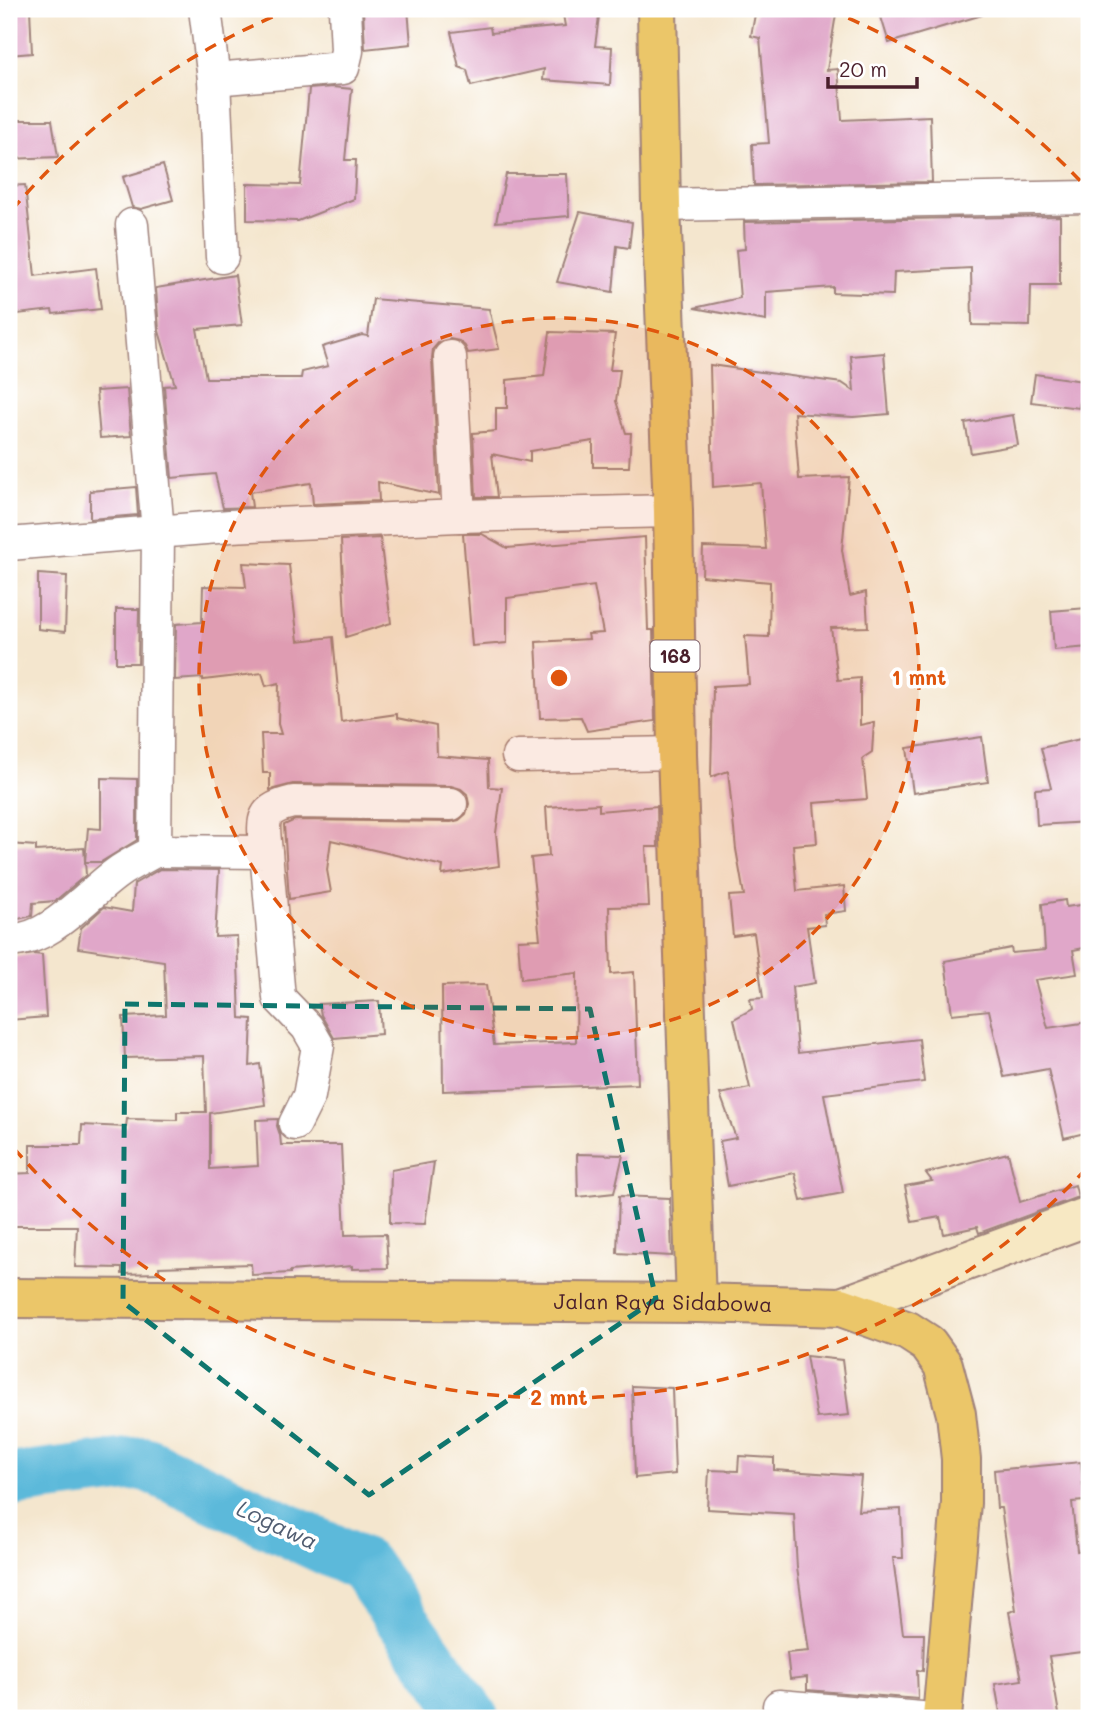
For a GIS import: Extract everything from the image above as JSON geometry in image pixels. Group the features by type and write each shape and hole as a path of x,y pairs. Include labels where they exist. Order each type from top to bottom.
{"main road":[{"name":"168","path":"657,9 661,205 673,511 677,753 696,1303"},
{"path":"841,1307 1089,1216"},
{"name":"Jalan Raya Sidabowa","path":"9,1298 696,1303 841,1307 908,1331 928,1344 943,1365 956,1414 961,1459 961,1503 942,1718"}],"street":[{"path":"205,9 215,79 222,257"},
{"path":"215,79 343,68 346,51 345,9"},
{"path":"661,205 1089,197"},
{"path":"132,225 158,532 155,851"},
{"path":"450,358 459,516"},
{"path":"9,544 230,526 459,516 673,511"},
{"path":"518,756 677,753"},
{"path":"295,1124 309,1096 318,1046 307,1027 279,998 263,823 270,810 293,802 452,804"},
{"path":"9,940 18,941 45,931 119,872 155,851 266,852"},
{"path":"779,1706 921,1718"}],"highlighted area":[{"path":"125,1004 590,1009 656,1299 369,1495 123,1302"}],"building":[{"path":"9,9 30,9 32,53 9,55"},
{"path":"363,9 408,9 411,44 365,49"},
{"path":"562,9 600,9 595,46 612,47 610,85 543,80 544,69 471,86 467,70 459,67 451,32 490,27 491,33 565,26"},
{"path":"756,9 807,9 836,14 827,70 838,69 842,120 930,116 932,182 754,185 752,144 769,143 760,38 751,36"},
{"path":"908,9 981,9 982,15 889,43 881,17"},
{"path":"309,89 352,89 345,160 356,160 354,199 298,221 247,220 247,184 300,185"},
{"path":"9,120 52,120 58,157 9,159"},
{"path":"163,165 173,200 141,209 132,207 123,177"},
{"path":"506,174 567,174 569,216 496,222"},
{"path":"25,185 35,276 96,268 101,309 53,314 52,310 9,315 9,186"},
{"path":"580,212 632,222 629,248 617,246 613,292 557,282"},
{"path":"1060,216 1060,285 1031,285 1030,326 972,325 971,268 894,272 893,295 833,293 833,287 766,292 766,321 694,308 740,298 736,250 745,249 744,222"},
{"path":"235,275 242,325 197,329 206,378 301,378 302,372 328,366 322,347 362,335 368,336 373,299 489,309 499,349 468,353 459,341 450,339 439,342 433,349 439,495 378,482 379,501 313,504 311,483 250,492 252,507 223,508 215,474 172,478 164,386 175,385 159,331 156,288"},
{"path":"550,332 615,334 610,370 620,370 616,401 626,433 631,433 629,467 593,467 593,441 530,451 530,462 492,454 497,497 476,497 473,433 496,431 496,408 507,408 507,380 544,376"},
{"path":"884,353 889,414 853,417 794,413 799,479 849,477 842,550 850,596 866,592 868,627 831,628 838,680 860,678 860,725 874,722 872,752 863,758 867,799 814,803 817,843 793,845 797,891 844,886 846,911 824,914 825,925 807,927 815,983 792,987 798,1053 919,1039 924,1082 824,1094 843,1193 801,1201 795,1173 728,1186 720,1141 736,1138 720,1094 750,1088 734,1019 752,1009 750,999 763,998 754,933 733,936 729,896 744,895 728,771 711,777 713,686 749,684 745,636 769,637 770,582 702,576 703,547 766,549 761,483 713,487 710,365 842,383 854,391 851,356"},
{"path":"1035,374 1083,381 1079,408 1031,402"},
{"path":"127,389 131,436 100,438 96,391"},
{"path":"1013,415 1018,445 971,453 965,423"},
{"path":"136,487 138,515 90,519 90,491"},
{"path":"463,534 482,534 507,548 645,537 648,630 653,630 655,721 587,731 581,717 540,718 536,642 589,639 588,634 603,633 594,586 507,598 507,643 472,646"},
{"path":"380,538 391,623 346,637 341,540"},
{"path":"243,563 289,565 298,641 333,637 341,722 397,714 397,718 436,726 437,756 488,760 489,787 502,788 496,833 499,866 442,875 443,866 331,840 327,870 331,892 289,899 284,825 295,820 451,822 466,814 469,804 467,794 451,786 293,784 270,790 270,773 263,773 261,734 281,734 278,724 279,683 266,686 262,673 203,680 175,680 176,624 202,622 203,586 246,587"},
{"path":"38,574 67,576 65,632 38,629"},
{"path":"1087,608 1089,647 1054,650 1051,611"},
{"path":"116,609 139,609 138,663 116,663"},
{"path":"982,737 988,782 913,793 907,748"},
{"path":"1089,737 1089,822 1037,825 1035,789 1051,788 1041,748"},
{"path":"101,778 137,779 137,840 101,862 85,862 88,828 101,829"},
{"path":"599,804 599,811 657,806 658,847 646,847 649,906 609,907 611,974 634,972 638,1084 443,1091 442,986 486,985 494,1045 576,1042 577,973 521,979 518,940 540,939 531,858 549,856 546,807"},
{"path":"9,844 36,846 36,851 84,848 86,875 55,901 33,903 32,916 9,921"},
{"path":"160,869 219,870 215,937 237,936 240,1018 252,1019 250,1066 260,1064 265,1105 210,1113 210,1169 258,1166 256,1120 278,1119 281,1145 341,1145 345,1235 386,1234 388,1268 352,1269 352,1266 252,1275 251,1264 159,1267 159,1273 122,1274 122,1268 75,1267 77,1226 9,1226 9,1174 30,1173 30,1145 81,1145 82,1125 126,1127 127,1119 177,1120 177,1112 206,1112 204,1056 125,1058 123,1017 166,1015 164,961 78,948 81,928 104,907 132,912 134,884"},
{"path":"1065,900 1066,907 1089,904 1089,947 1073,950 1077,974 1035,980 1048,1028 1089,1022 1089,1132 1064,1138 1048,1069 1004,1077 989,1010 952,1014 945,961 1011,948 1012,953 1045,950 1042,904"},
{"path":"42,955 46,1017 9,1020 9,958"},
{"path":"379,1001 381,1034 334,1038 321,1015 319,1004"},
{"path":"1008,1153 1020,1202 1075,1185 1078,1197 979,1233 977,1227 944,1234 940,1217 912,1222 905,1186 932,1181 926,1173"},
{"path":"577,1154 623,1155 614,1193 578,1197"},
{"path":"434,1162 425,1224 390,1223 391,1170"},
{"path":"619,1196 670,1198 672,1256 617,1253"},
{"path":"806,1356 842,1360 849,1415 817,1418"},
{"path":"632,1386 672,1388 675,1474 635,1478"},
{"path":"739,1456 774,1458 774,1470 861,1476 858,1511 901,1509 903,1558 893,1558 903,1634 924,1634 923,1671 917,1670 918,1699 807,1690 807,1677 790,1679 787,1653 809,1651 797,1568 794,1514 707,1509 709,1470 738,1471"},
{"path":"1081,1462 1084,1501 1072,1502 1077,1551 1089,1549 1089,1651 1049,1656 1059,1714 1033,1718 1001,1718 995,1684 1022,1680 1009,1612 1016,1610 1001,1508 997,1508 994,1470"}],"waterway":[{"name":"Logawa","path":"9,1480 144,1463 364,1566 472,1718"}]}
